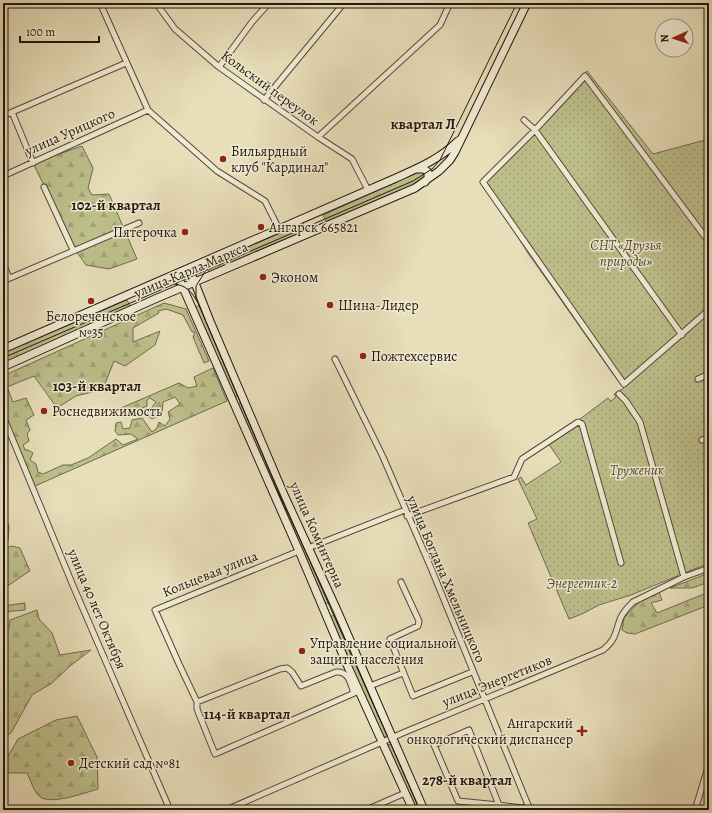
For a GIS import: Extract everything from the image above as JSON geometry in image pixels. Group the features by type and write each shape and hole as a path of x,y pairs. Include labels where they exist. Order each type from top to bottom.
{"street":[{"path":"100,3 148,110 217,171 266,201 279,229"},
{"name":"Кольский переулок","path":"156,3 175,29 219,67 264,100 352,159 368,190"},
{"path":"219,67 252,22 269,3"},
{"path":"264,100 344,3"},
{"path":"318,137 440,25 450,3"},
{"name":"улица Карла Маркса","path":"3,367 376,205 425,182 448,163 455,152 527,3"},
{"path":"3,116 126,63"},
{"path":"709,242 585,76 535,130 483,182 624,384 709,310"},
{"name":"улица Урицкого","path":"3,176 148,110"},
{"path":"12,112 33,163"},
{"path":"524,120 535,130 682,335"},
{"name":"улица Карла Маркса","path":"3,349 178,274 411,171 448,151 461,138"},
{"path":"411,171 420,169 426,170 429,176 425,182"},
{"path":"44,187 73,250"},
{"path":"3,281 139,223"},
{"path":"3,263 9,278"},
{"name":"улица Коминтерна","path":"189,268 308,548 336,608 424,810"},
{"name":"улица Коминтерна","path":"178,274 299,551 357,692 413,810"},
{"name":"улица Богдана Хмельницкого","path":"335,359 383,457 407,516 431,568 472,672 529,808"},
{"path":"698,378 709,374"},
{"path":"619,394 626,401 640,422 684,577"},
{"name":"улица 40 лет Октября","path":"3,416 74,588 170,810"},
{"path":"407,516 514,477 522,458 578,422 582,424 621,563"},
{"path":"702,440 709,437"},
{"path":"308,548 405,510"},
{"name":"Кольцевая улица","path":"299,551 155,610 198,702 197,708 215,754 357,692"},
{"name":"улица Энергетиков","path":"226,810 484,698 603,650 613,640 626,608 633,602 684,577 709,568"},
{"path":"401,582 419,621 418,626 390,639 403,673 414,696 472,672"},
{"path":"198,702 280,669 287,668 292,672 301,686 341,671 347,674 357,692"},
{"path":"370,686 403,673"},
{"path":"499,805 469,730 434,746 458,801 529,808"},
{"path":"695,810 709,764"},
{"path":"366,810 405,793"}],"green space":[{"path":"587,71 653,154 709,139 709,563 631,595 599,605 569,619 528,523 537,519 518,479 521,477 526,485 561,462 548,443 608,398 611,401 616,397 614,394 624,388 528,253 483,182"},
{"path":"82,146 93,168 88,188 92,195 109,194 137,259 109,269 86,265 76,251 33,163"},
{"path":"423,170 427,174 423,181 327,223 323,215"},
{"path":"303,223 306,232 210,274 206,265"},
{"path":"127,300 131,308 3,363 3,353"},
{"path":"164,303 186,309 209,361 204,363 193,337 195,332 192,332 183,315 166,309 158,311 159,313 133,328 133,342 160,331 155,345 125,366 114,361 105,384 96,391 76,396 57,408 34,376 7,387 13,402 26,398 34,415 26,420 30,430 27,434 29,441 23,445 25,450 33,453 30,460 36,464 38,472 43,474 63,465 71,465 88,458 116,439 123,445 138,439 131,434 118,435 115,431 116,423 121,422 123,429 130,428 132,420 142,418 152,432 157,428 159,422 165,426 170,419 168,412 180,404 175,397 163,402 162,414 152,419 146,415 156,402 150,398 147,400 147,406 125,416 121,408 179,383 188,388 197,386 194,377 213,368 227,401 35,486 3,412 3,376"},
{"path":"200,305 240,395 234,398 194,308"},
{"path":"243,402 330,602 325,604 237,404"},
{"path":"3,509 9,527 8,540 3,541"},
{"path":"12,546 20,548 30,571 9,585 3,587 3,549"},
{"path":"709,573 709,582 692,588 670,588"},
{"path":"659,592 662,600 651,603 657,613 709,592 709,605 635,634 627,633 622,630 624,618 639,602"},
{"path":"25,603 25,610 3,612 3,606"},
{"path":"37,610 39,619 52,633 60,655 91,650 70,666 52,683 32,695 11,733 3,737 3,629 9,628 10,620"},
{"path":"336,614 389,735 383,738 330,617"},
{"path":"77,716 97,757 98,789 67,798 51,800 44,799 35,791 27,773 3,773 3,762 18,739 56,720"},
{"path":"393,743 422,810 415,810 387,745"}],"tram line":[{"path":"3,358 413,181 432,169 440,160 517,3"},
{"path":"196,299 196,286 205,272"},
{"path":"174,284 182,286 188,290 198,303 269,469 420,810"}],"place":[{"name":"Бильярдный клуб \"Кардинал\"","path":"223,159"},
{"name":"Ангарск 665821","path":"261,227"},
{"name":"Пятерочка","path":"185,232"},
{"name":"Эконом","path":"263,277"},
{"name":"Белореченское №35","path":"91,301"},
{"name":"Шина-Лидер","path":"330,305"},
{"name":"Пожтехсервис","path":"363,356"},
{"name":"Роснедвижимость","path":"44,411"},
{"name":"Управление социальной защиты населения","path":"302,651"},
{"name":"Ангарский онкологический диспансер","path":"582,731"},
{"name":"Детский сад №81","path":"71,763"}],"district":[{"name":"квартал Л","path":"423,124"},
{"name":"102-й квартал","path":"116,205"},
{"name":"103-й квартал","path":"97,386"},
{"name":"114-й квартал","path":"247,714"},
{"name":"278-й квартал","path":"467,780"}],"park label":[{"name":"СНТ «Друзья природы»","path":"626,254"},
{"name":"Труженик","path":"637,470"},
{"name":"Энергетик-2","path":"582,583"}]}
